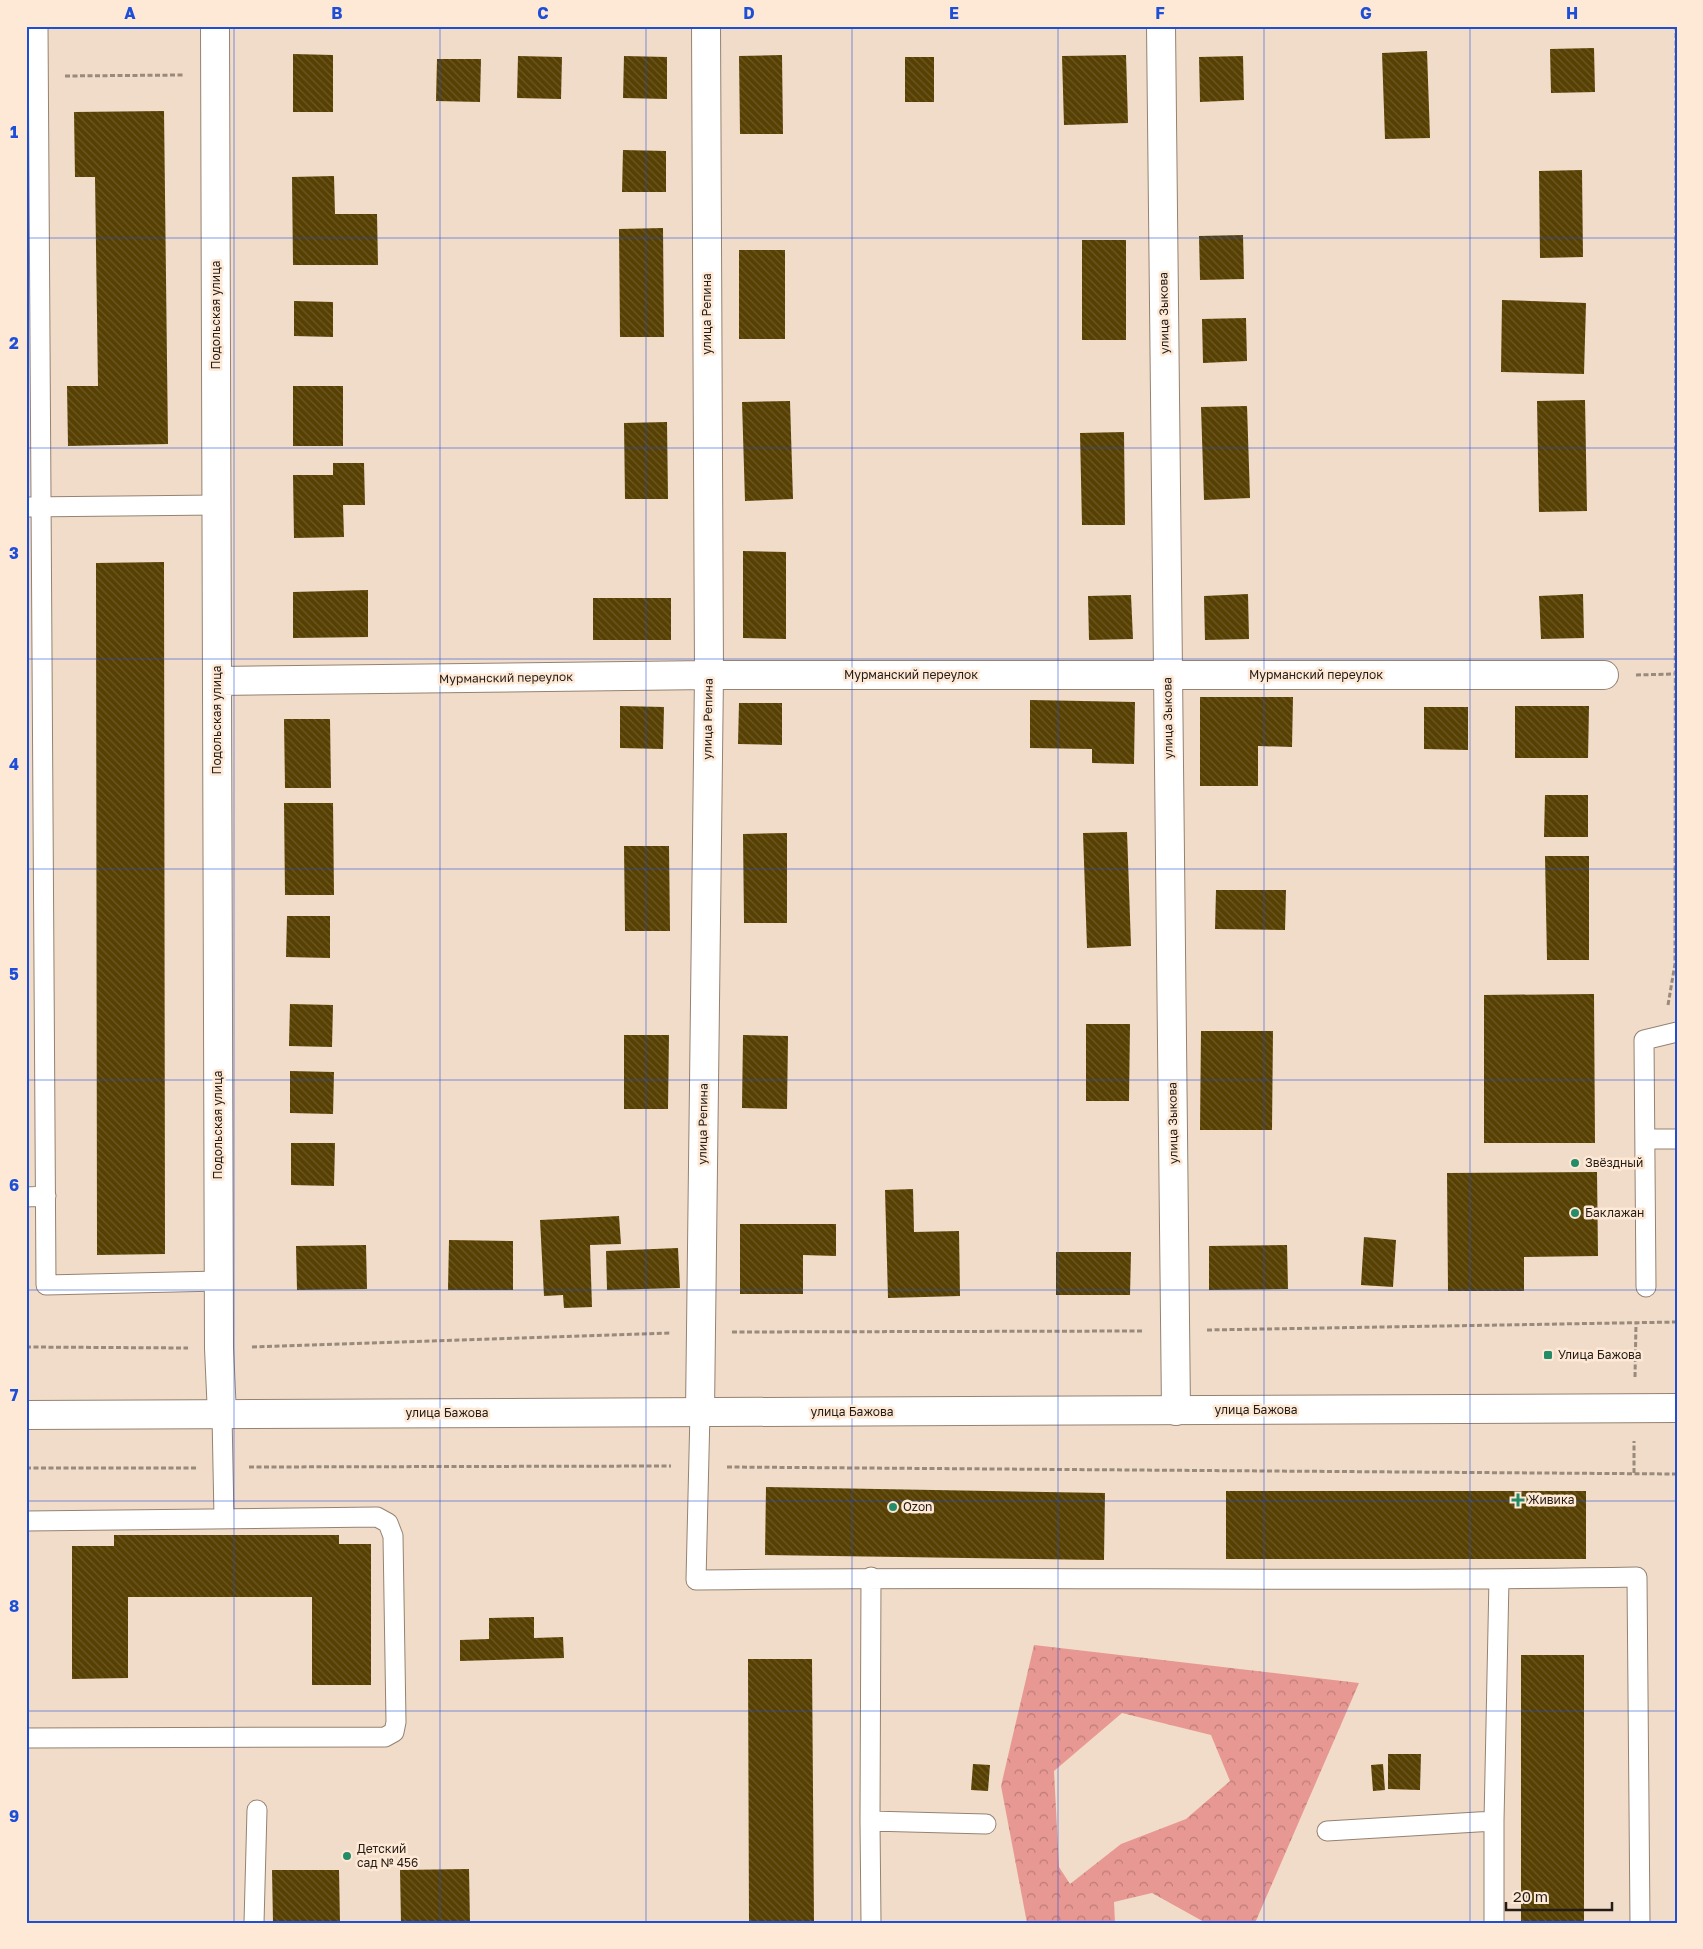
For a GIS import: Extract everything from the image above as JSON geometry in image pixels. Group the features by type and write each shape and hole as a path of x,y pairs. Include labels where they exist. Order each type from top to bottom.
{"street":[{"name":"Подольская улица","path":"215,26 219,1348 222,1415"},
{"name":"улица Репина","path":"700,1412 708,676 706,26"},
{"name":"улица Зыкова","path":"1161,26 1176,1411"},
{"name":"Мурманский переулок","path":"217,681 1168,674 1604,675"},
{"name":"улица Бажова","path":"26,1415 1677,1408"}],"lane":[{"path":"38,26 34,506 46,1285 219,1281"},
{"path":"34,506 217,505"},
{"path":"1646,1287 1644,1040 1670,1034"},
{"path":"1645,1140 1677,1139"},
{"path":"26,1197 46,1196"},
{"path":"700,1412 696,1580 871,1578 1498,1579 1637,1577 1640,1923"},
{"path":"222,1415 224,1518"},
{"path":"26,1521 377,1517 388,1523 393,1536 396,1722 394,1732 385,1737 26,1738"},
{"path":"871,1578 871,1923"},
{"path":"1494,1923 1498,1579"},
{"path":"254,1923 258,1810"},
{"path":"870,1821 986,1824"},
{"path":"1327,1831 1494,1821"}],"path":[{"path":"1670,1034 1675,964 1676,26"},
{"path":"38,76 187,75"},
{"path":"1604,675 1675,674"},
{"path":"26,1347 219,1348 700,1332 1175,1331 1677,1322"},
{"path":"26,1468 698,1466 1677,1474"}],"green space":[{"path":"1034,1645 1359,1683 1255,1923 1206,1923 1152,1893 1114,1902 1115,1923 1027,1923 1001,1786","holes":["1122,1713 1211,1735 1230,1781 1186,1819 1121,1844 1070,1884 1059,1867 1054,1771"]}],"building":[{"path":"1594,48 1595,92 1551,93 1550,49"},
{"path":"1427,51 1430,138 1385,139 1382,53"},
{"path":"293,54 333,55 333,112 293,112"},
{"path":"782,55 783,134 740,134 739,56"},
{"path":"1126,55 1128,123 1064,125 1062,56"},
{"path":"518,56 562,57 561,99 517,98"},
{"path":"624,56 667,57 667,99 623,98"},
{"path":"1243,56 1244,100 1200,102 1199,57"},
{"path":"905,57 934,57 934,102 905,102"},
{"path":"437,59 481,59 480,102 436,101"},
{"path":"164,111 168,444 68,446 67,386 98,386 95,177 75,177 74,112"},
{"path":"623,150 666,151 666,192 622,192"},
{"path":"1582,170 1583,257 1540,258 1539,171"},
{"path":"334,176 335,214 377,214 378,265 293,265 292,177"},
{"path":"663,228 664,337 620,337 619,229"},
{"path":"1243,235 1244,279 1200,280 1199,236"},
{"path":"1082,240 1126,240 1126,340 1082,340"},
{"path":"739,250 785,250 785,339 739,339"},
{"path":"1502,300 1586,303 1584,374 1501,372"},
{"path":"294,301 333,302 333,337 294,336"},
{"path":"1246,318 1247,361 1203,363 1202,319"},
{"path":"293,386 343,386 343,446 293,446"},
{"path":"1585,400 1587,511 1539,512 1537,401"},
{"path":"790,401 793,499 745,501 742,402"},
{"path":"1247,406 1250,498 1204,500 1201,407"},
{"path":"667,422 668,499 625,499 624,423"},
{"path":"1124,432 1125,525 1082,525 1080,433"},
{"path":"333,463 364,463 365,505 343,505 344,537 294,538 293,475 333,475"},
{"path":"743,551 786,552 786,639 743,638"},
{"path":"164,562 165,1254 97,1255 96,563"},
{"path":"368,590 368,637 293,638 293,592"},
{"path":"1248,594 1249,639 1205,640 1204,596"},
{"path":"1583,594 1584,638 1541,639 1539,596"},
{"path":"1131,595 1133,639 1089,640 1088,596"},
{"path":"593,598 671,598 671,640 593,640"},
{"path":"1200,697 1293,697 1292,747 1258,746 1258,786 1200,786"},
{"path":"1030,700 1135,702 1134,764 1092,763 1092,749 1030,748"},
{"path":"739,703 782,703 782,745 738,744"},
{"path":"620,706 664,707 663,749 620,748"},
{"path":"1515,706 1589,706 1588,758 1515,758"},
{"path":"1424,707 1468,707 1468,750 1424,749"},
{"path":"284,719 330,719 331,788 285,788"},
{"path":"1545,795 1588,795 1588,837 1544,837"},
{"path":"284,803 333,803 334,895 285,895"},
{"path":"1127,832 1131,946 1087,948 1083,833"},
{"path":"787,833 787,923 744,923 743,834"},
{"path":"624,846 669,846 670,931 625,931"},
{"path":"1545,856 1589,856 1589,960 1547,960"},
{"path":"1216,890 1286,890 1285,930 1215,929"},
{"path":"287,916 330,916 330,958 286,957"},
{"path":"1594,994 1595,1143 1484,1143 1484,995"},
{"path":"290,1004 333,1005 332,1047 289,1046"},
{"path":"1086,1024 1130,1024 1129,1101 1086,1101"},
{"path":"1201,1031 1273,1031 1272,1130 1200,1130"},
{"path":"624,1035 669,1035 668,1109 624,1109"},
{"path":"743,1035 788,1036 787,1109 742,1108"},
{"path":"290,1071 334,1072 333,1114 290,1113"},
{"path":"291,1143 335,1143 334,1186 291,1185"},
{"path":"1597,1172 1598,1256 1524,1257 1524,1291 1448,1291 1447,1173"},
{"path":"913,1189 914,1232 959,1231 960,1296 888,1298 885,1190"},
{"path":"619,1216 621,1244 590,1245 592,1307 564,1308 563,1295 544,1296 540,1220"},
{"path":"740,1224 836,1224 836,1256 803,1255 803,1294 740,1294"},
{"path":"1364,1237 1396,1240 1393,1287 1361,1285"},
{"path":"449,1240 513,1241 513,1290 448,1290"},
{"path":"366,1245 367,1289 297,1290 296,1246"},
{"path":"1287,1245 1288,1289 1209,1290 1209,1246"},
{"path":"678,1248 680,1288 607,1290 606,1251"},
{"path":"1056,1252 1131,1252 1130,1295 1056,1295"},
{"path":"766,1487 1105,1493 1104,1560 765,1555"},
{"path":"1226,1491 1586,1491 1586,1559 1226,1559"},
{"path":"114,1535 339,1535 339,1544 371,1544 371,1685 312,1685 312,1597 128,1597 128,1678 72,1679 72,1546 114,1546"},
{"path":"534,1617 534,1638 563,1637 564,1658 460,1661 460,1640 489,1639 489,1618"},
{"path":"1521,1655 1584,1655 1584,1923 1521,1923"},
{"path":"748,1659 812,1659 814,1923 749,1923"},
{"path":"1388,1754 1421,1754 1420,1790 1388,1789"},
{"path":"973,1764 990,1765 988,1791 971,1790"},
{"path":"1383,1764 1385,1790 1373,1791 1371,1765"},
{"path":"469,1869 470,1923 401,1923 400,1870"},
{"path":"272,1870 339,1870 340,1923 273,1923"}],"place":[{"name":"Звёздный","path":"1575,1163"},
{"name":"Баклажан","path":"1575,1213"},
{"name":"Улица Бажова","path":"1548,1355"},
{"name":"Живика","path":"1518,1500"},
{"name":"Ozon","path":"893,1507"},
{"name":"Детский сад № 456","path":"347,1856"}]}
